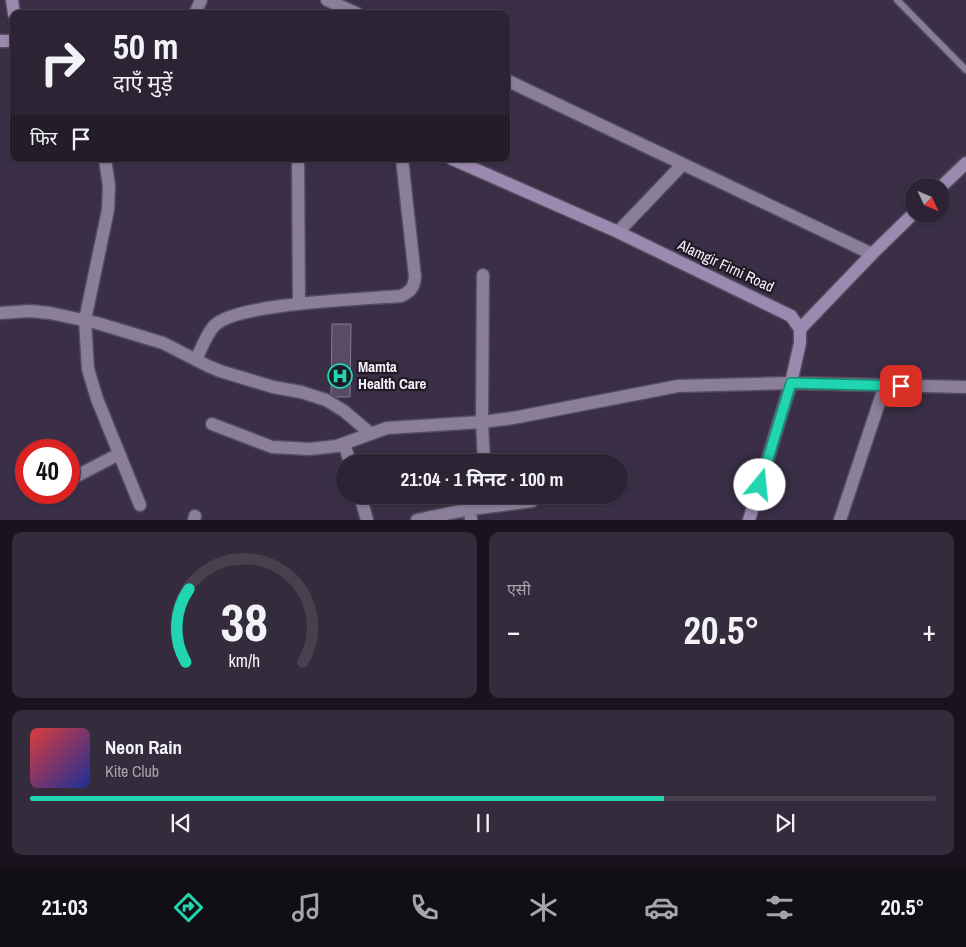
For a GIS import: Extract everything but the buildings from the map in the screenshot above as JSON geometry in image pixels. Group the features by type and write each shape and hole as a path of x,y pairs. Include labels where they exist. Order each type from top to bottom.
{"street":[{"path":"327,0 349,10"},
{"path":"510,82 872,254"},
{"path":"105,162 109,186 108,210 85,320 88,369 97,399 140,505"},
{"path":"298,162 299,304"},
{"path":"196,360 214,326 225,319 256,310 299,304 401,296 409,292 414,285 415,277 402,162"},
{"name":"Alamgir Firni Road","path":"459,162 618,232 773,306 791,316 800,329"},
{"path":"950,178 966,163"},
{"path":"618,232 683,164"},
{"path":"750,520 791,383 800,344 800,329 905,222"},
{"path":"483,276 484,454"},
{"path":"0,313 30,311 50,313 85,320 163,343 220,371 326,400 344,411 370,433"},
{"path":"212,424 272,447 310,449 344,444 387,428 482,422 521,417 633,393 678,386 791,383 966,388"},
{"path":"840,520 885,385"},
{"path":"344,444 347,454"},
{"path":"80,474 119,454"},
{"path":"363,504 367,520"},
{"path":"417,520 470,514 483,504"}],"lane":[{"path":"897,0 966,70"}],"place":[{"name":"Mamta Health Care","path":"340,376"}],"route":[{"path":"760,485 791,383 901,386"}]}
